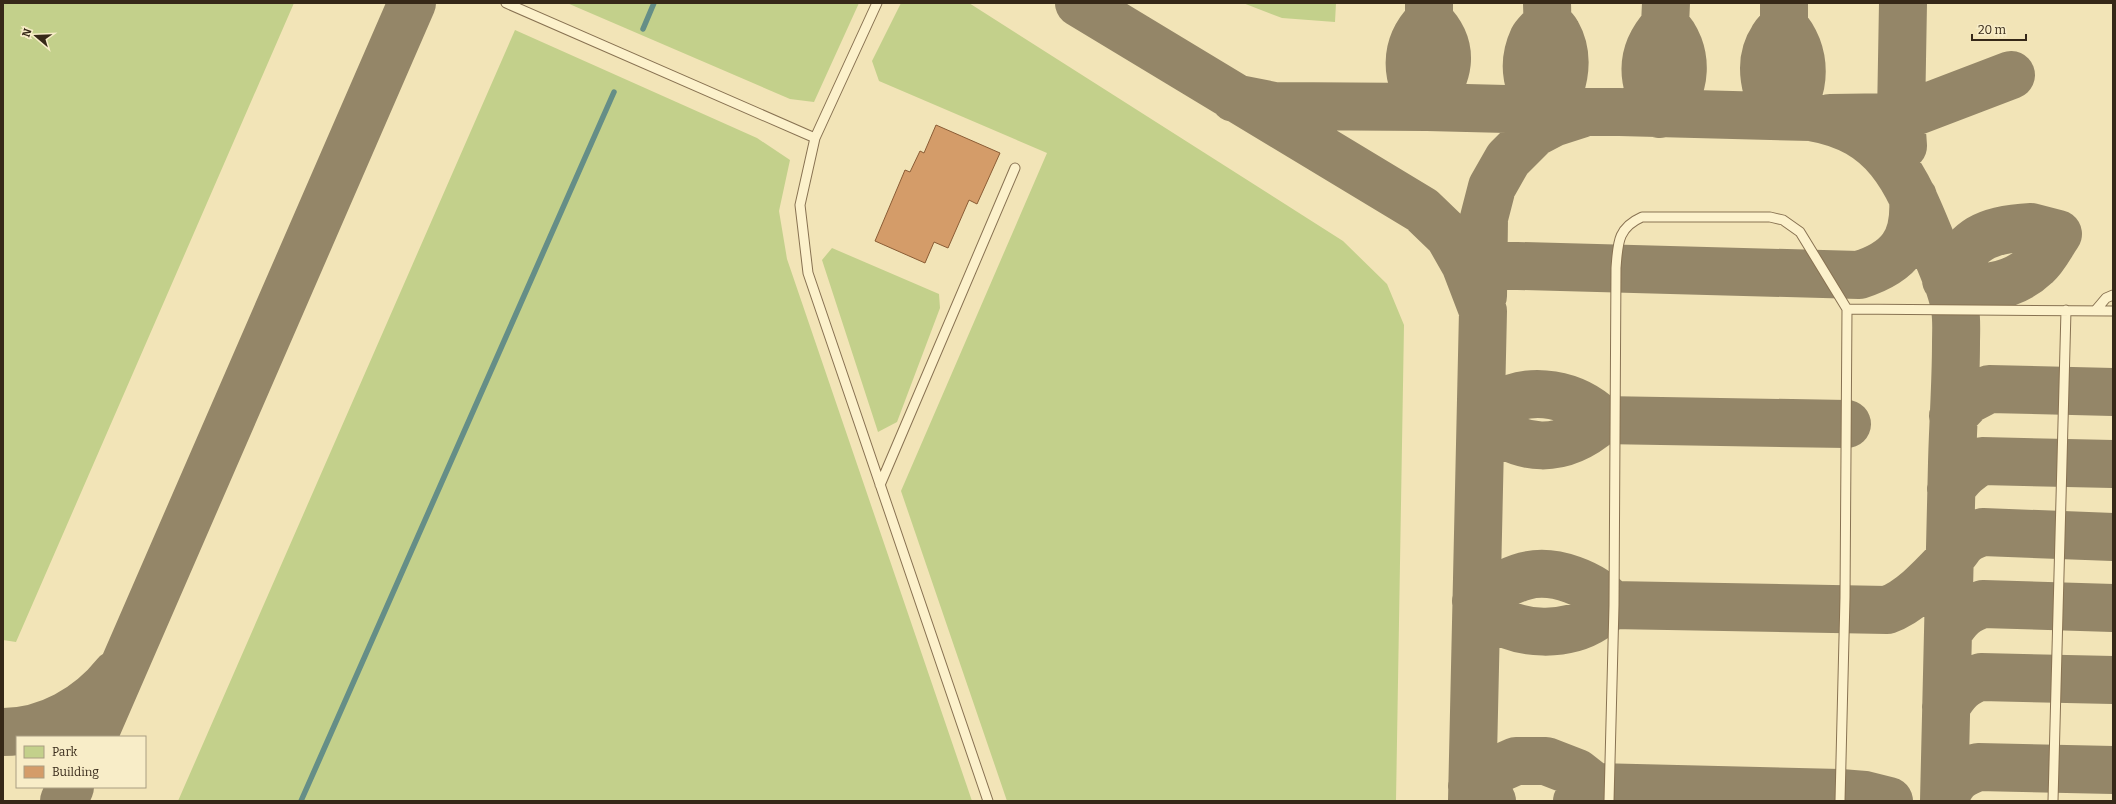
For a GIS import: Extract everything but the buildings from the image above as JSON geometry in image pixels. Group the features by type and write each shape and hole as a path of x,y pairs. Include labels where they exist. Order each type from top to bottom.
{"lane":[{"path":"506,3 815,138"},
{"path":"877,3 815,138 800,205 808,273 988,801"},
{"path":"880,485 1015,168"},
{"path":"1609,801 1614,605 1616,268 1618,243 1623,230 1632,222 1642,217 1770,217 1783,220 1800,232 1847,309 1845,597 1840,801"},
{"path":"2095,311 2106,298 2113,294"},
{"path":"1847,309 2113,311"},
{"path":"2053,801 2066,310"}],"green space":[{"path":"3,3 294,3 16,642 3,640"},
{"path":"567,3 859,3 814,102 790,99"},
{"path":"901,3 969,3 1343,241 1387,284 1404,325 1396,801 1007,801 901,491 1047,153 879,81 872,61"},
{"path":"1243,3 1336,3 1335,22 1282,18"},
{"path":"515,30 757,138 790,160 779,211 787,259 972,801 178,801"},
{"path":"832,248 939,294 940,308 897,422 878,432 822,260"}],"waterway":[{"path":"643,29 654,3"},
{"path":"301,801 614,92"}],"taxiway":[{"path":"93,736 412,3"},
{"path":"1079,3 1422,210 1449,236 1465,264 1483,311 1472,801"},
{"path":"1429,3 1429,20 1414,41 1410,63 1414,85 1419,96 1427,107 1445,74 1447,63 1447,52 1444,42 1438,31 1429,20"},
{"path":"1546,22 1556,32 1561,43 1565,64 1561,85 1550,104 1543,111 1537,102 1530,85 1527,58 1533,39 1546,22 1547,3"},
{"path":"1665,25 1679,46 1683,71 1677,95 1670,105 1660,114 1649,91 1646,79 1646,68 1647,57 1651,46 1665,25 1666,3"},
{"path":"1784,3 1784,26 1775,35 1768,47 1764,68 1767,89 1776,108 1782,116 1791,107 1797,96 1801,84 1802,71 1801,59 1797,47 1792,36 1784,26"},
{"path":"1903,3 1901,117 1903,146"},
{"path":"1830,118 1901,117 2011,75"},
{"path":"1234,98 1274,106 1427,107 1811,117 1837,124 1859,133 1877,146 1891,162 1914,200 1949,285 1956,313 1956,373 1952,463 1944,801"},
{"path":"1483,296 1484,218 1492,187 1508,159 1534,133 1553,123 1581,114"},
{"path":"1483,265 1859,275 1885,264 1902,248 1908,238 1912,226 1913,197"},
{"path":"2031,227 2058,234 2042,258 2027,273 2016,279 1993,286 1969,287 1946,280 1962,255 1970,246 1980,239 2002,230 2031,227"},
{"path":"1953,416 1968,400 1989,389 2113,392"},
{"path":"1602,420 1579,404 1552,395 1538,394 1524,395 1511,399 1498,405 1481,419 1496,430 1511,438 1526,443 1542,445 1557,444 1572,439 1587,431 1602,420 1847,424"},
{"path":"1951,489 1965,473 1982,461 2113,464"},
{"path":"1612,605 1604,597 1584,584 1560,576 1548,574 1536,574 1518,578 1476,601 1486,611 1503,623 1543,632 1571,629 1595,618 1612,605 1887,610 1904,601 1920,589 1948,561 1965,540 1983,532 2113,537"},
{"path":"1948,633 1962,615 1983,604 2113,608"},
{"path":"3,732 35,728 66,716 93,697 116,674"},
{"path":"1946,707 1960,688 1981,677 2113,680"},
{"path":"1492,801 1472,786 1491,772 1516,761 1546,761 1577,773 1595,787"},
{"path":"1944,801 1956,779 1978,767 2113,770"},
{"path":"1577,801 1595,787 1840,793 1865,795 1889,801"},
{"path":"64,801 70,788"}]}
